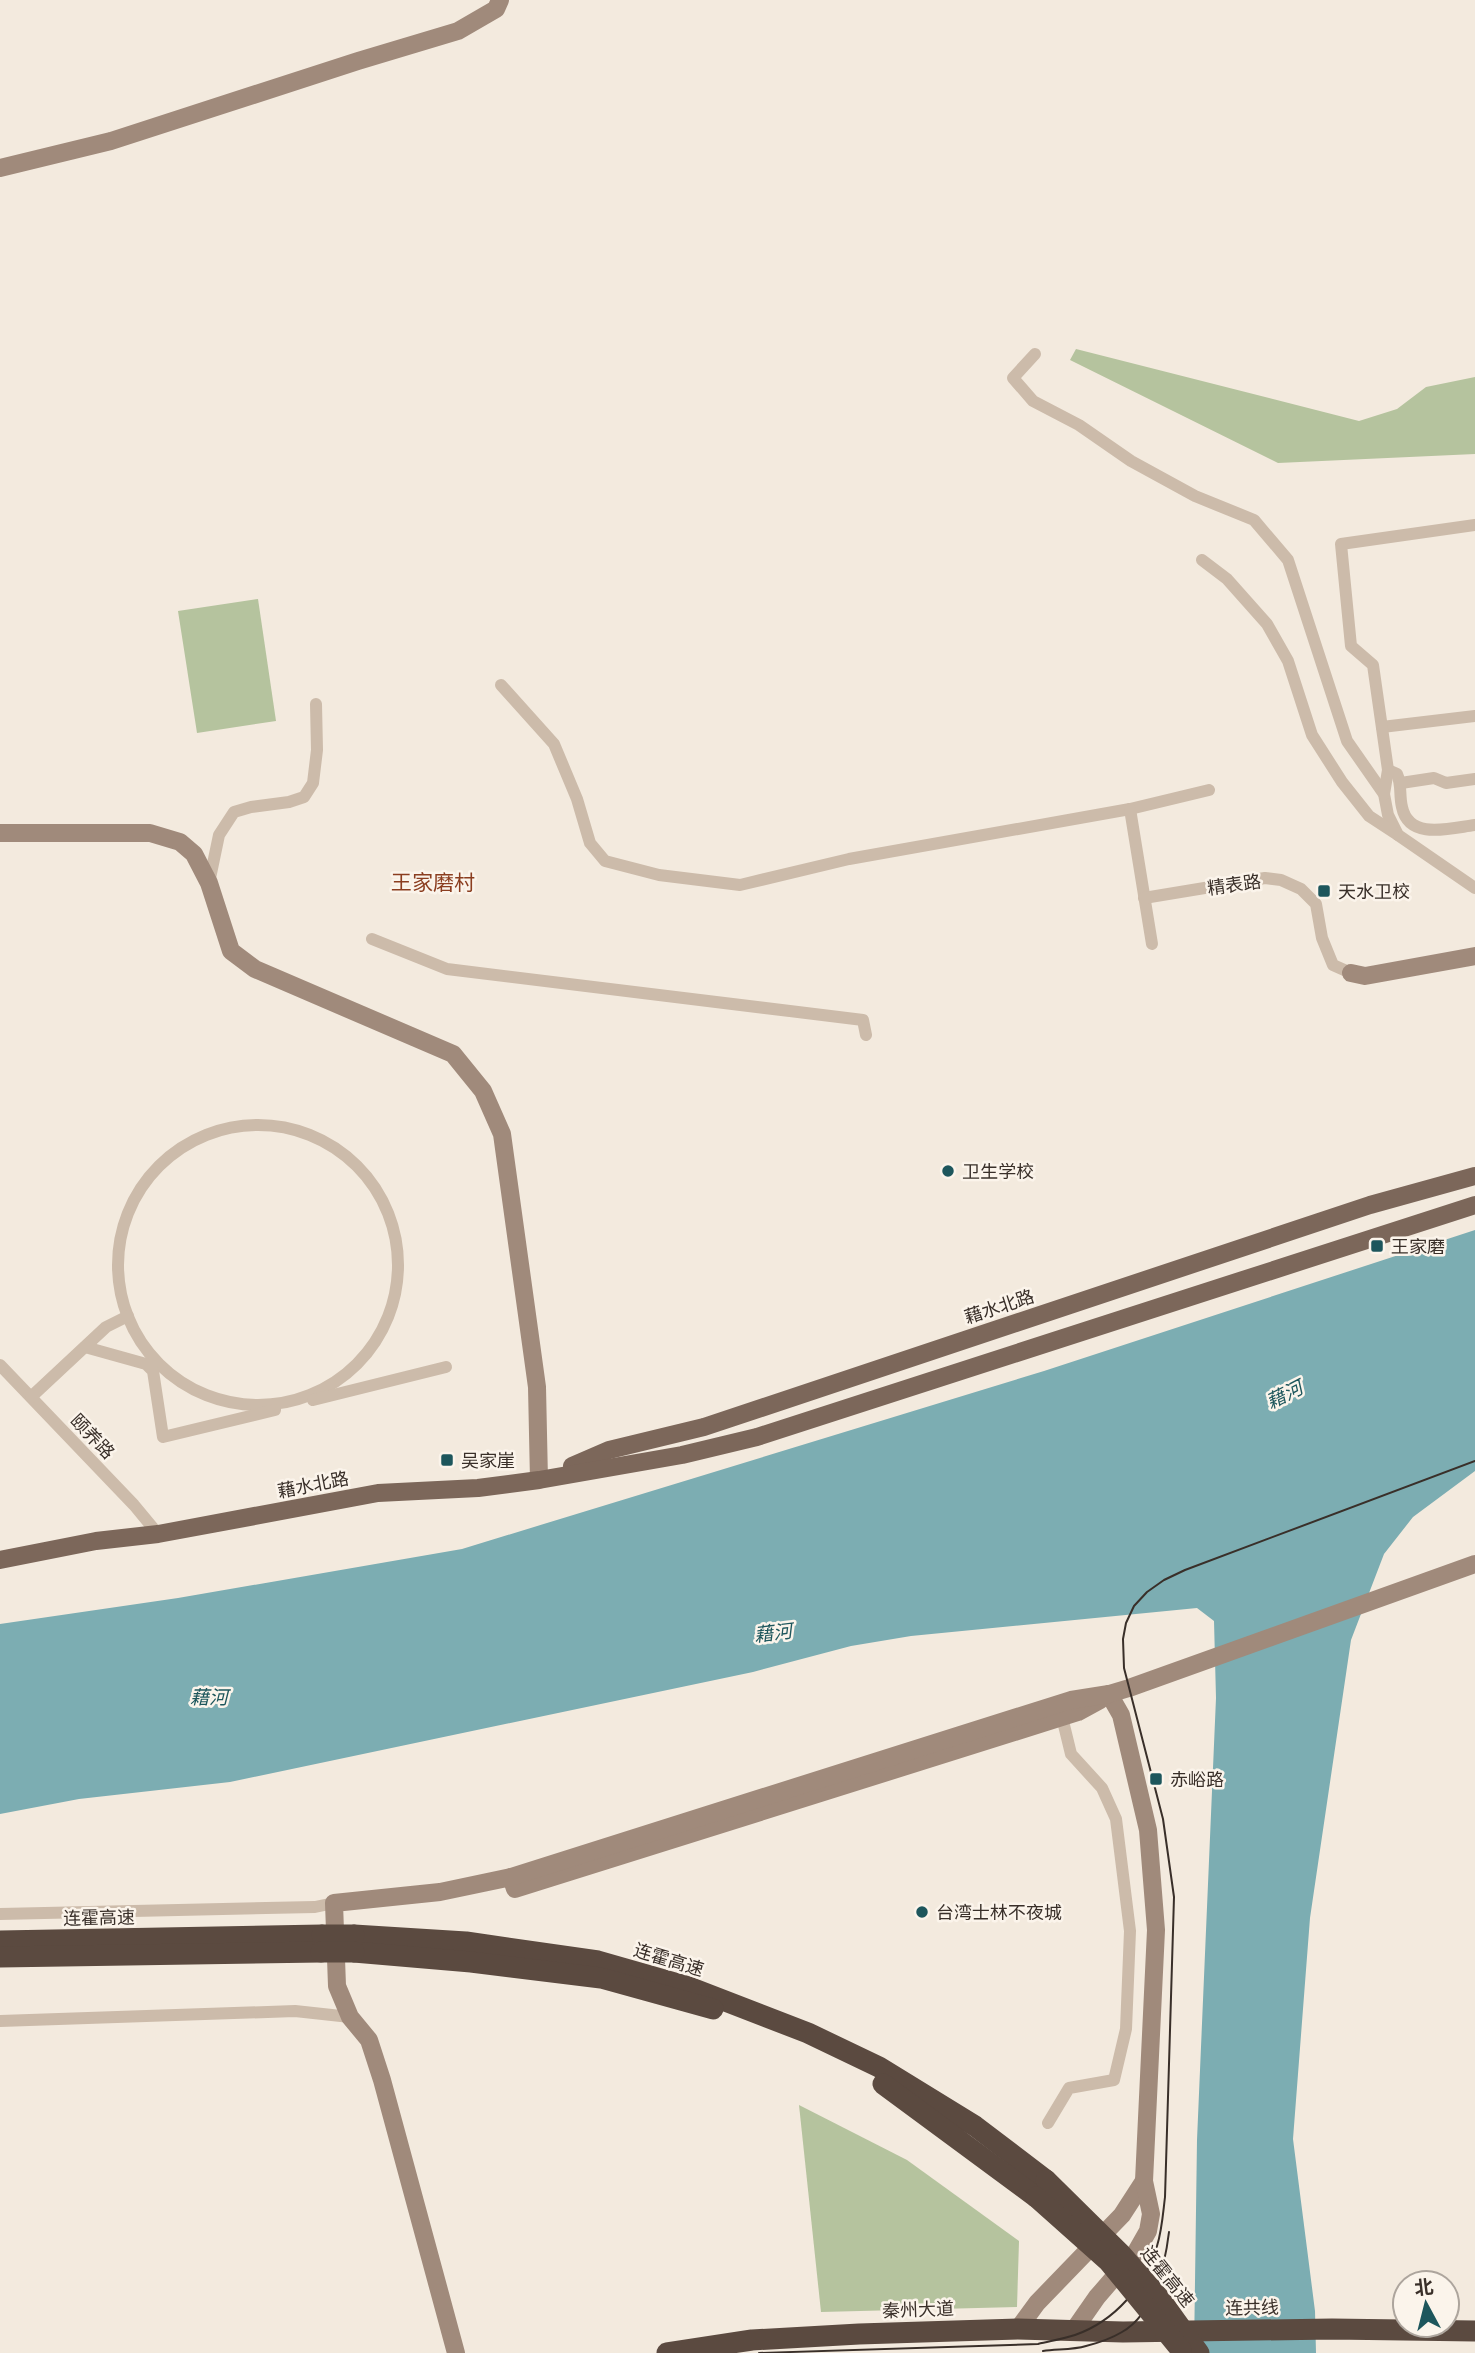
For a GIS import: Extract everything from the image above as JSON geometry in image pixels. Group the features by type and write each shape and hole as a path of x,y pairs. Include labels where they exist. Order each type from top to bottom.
{"highway":[{"name":"连霍高速","path":"0,1941 354,1944 471,1962 574,1966 600,1970 732,2013 877,2080 1041,2189 1121,2254 1161,2300 1199,2353"},
{"name":"连霍高速","path":"0,1957 322,1943"},
{"name":"连霍高速","path":"1041,2189 1109,2262 1183,2353"},
{"name":"秦州大道","path":"667,2353 765,2339 859,2334 1018,2329 1172,2331"},
{"name":"连共线","path":"1172,2331 1475,2331"}],"main road":[{"path":"0,168 111,141 458,31 496,9 500,0"},
{"path":"0,833 150,833 180,842 194,854 209,883 231,951 254,969 453,1054 483,1091 502,1134 537,1387 539,1480"},
{"name":"精表路","path":"1352,972 1365,976 1475,956"},
{"name":"藉水北路","path":"539,1480 609,1450 704,1427 1370,1205 1475,1176"},
{"name":"藉水北路","path":"0,1560 379,1493 478,1488 539,1480 682,1455 757,1437 1475,1205"},
{"name":"藉水北路","path":"0,1570 96,1541"},
{"path":"456,2353 382,2080 369,2040 350,2017 337,1986 334,1903 440,1892 511,1877 1071,1700 1109,1694 1147,1682 1475,1564"},
{"path":"511,1877 514,1889 1078,1712 1109,1694"},
{"path":"1074,2330 1097,2297 1136,2252 1148,2231 1151,2214 1144,2181 1156,1930 1148,1830 1121,1715 1109,1694"},
{"path":"1018,2329 1037,2303 1122,2215 1144,2181"}],"street":[{"path":"1035,354 1013,378 1033,401 1079,425 1131,461 1195,496 1254,520 1288,560 1347,741 1384,794"},
{"path":"1398,835 1388,815 1384,794 1388,770 1373,665 1350,646 1341,544 1475,525"},
{"path":"1202,559 1227,579 1268,624 1288,661 1312,735 1342,782 1369,817 1475,887"},
{"path":"501,685 554,744 577,799 590,843 605,861 659,875 740,885 849,859 1130,809 1209,790"},
{"path":"209,883 219,835 234,812 304,797 313,783 317,750 316,704"},
{"path":"1382,727 1475,716"},
{"path":"1388,770 1397,774 1401,783 1402,811 1412,824 1427,830 1475,825"},
{"path":"1401,783 1434,778 1446,783 1475,779"},
{"path":"1130,809 1152,944"},
{"name":"精表路","path":"1144,898 1265,878 1281,880 1301,888 1317,904 1322,938 1333,965 1352,972"},
{"path":"372,939 447,969 863,1020 866,1035"},
{"path":"266,1125 311,1135 338,1149 361,1169 379,1193 392,1220 398,1250 398,1280 386,1324 360,1361 337,1381 310,1395 281,1403 258,1405 235,1403 206,1395 179,1381 156,1361 138,1337 128,1316 121,1295 118,1265 121,1235 131,1206 147,1180 162,1163 180,1149 207,1135 236,1127 266,1125"},
{"path":"31,1397 106,1327 128,1316"},
{"path":"85,1347 146,1364 153,1371 163,1437 446,1367"},
{"name":"颐养路","path":"0,1365 134,1505 158,1534"},
{"path":"1048,2123 1069,2088 1114,2080 1126,2029 1130,1931 1116,1819 1102,1788 1071,1754 1062,1717"},
{"path":"0,1914 315,1907 334,1903"},
{"path":"0,2021 295,2011 350,2017"}],"green space":[{"path":"1076,349 1359,421 1397,409 1426,387 1475,377 1475,454 1278,463 1070,360"},
{"path":"258,599 276,721 197,733 178,611"},
{"path":"799,2105 907,2160 1019,2241 1017,2307 821,2312"}],"water":[{"name":"藉河","path":"1475,1230 1475,1471 1413,1517 1384,1554 1351,1640 1310,1918 1293,2139 1315,2311 1316,2353 1194,2353 1197,2140 1216,1698 1214,1621 1197,1608 911,1636 851,1646 753,1672 230,1782 79,1799 0,1814 0,1624 178,1598 462,1549 1044,1371"}],"tram line":[{"path":"759,2353 1038,2344 1090,2329 1115,2311 1136,2288 1145,2275 1157,2246 1165,2197 1174,1897 1163,1819 1124,1668 1123,1639 1126,1623 1134,1606 1147,1592 1185,1570 1475,1461"},
{"path":"1043,2351 1095,2343 1118,2334 1133,2324 1156,2288 1169,2232"}],"place":[{"name":"天水卫校","path":"1324,891"},
{"name":"卫生学校","path":"948,1171"},
{"name":"王家磨","path":"1377,1246"},
{"name":"吴家崖","path":"447,1460"},
{"name":"赤峪路","path":"1156,1779"},
{"name":"台湾士林不夜城","path":"922,1912"}],"district":[{"name":"王家磨村","path":"433,881"}]}
